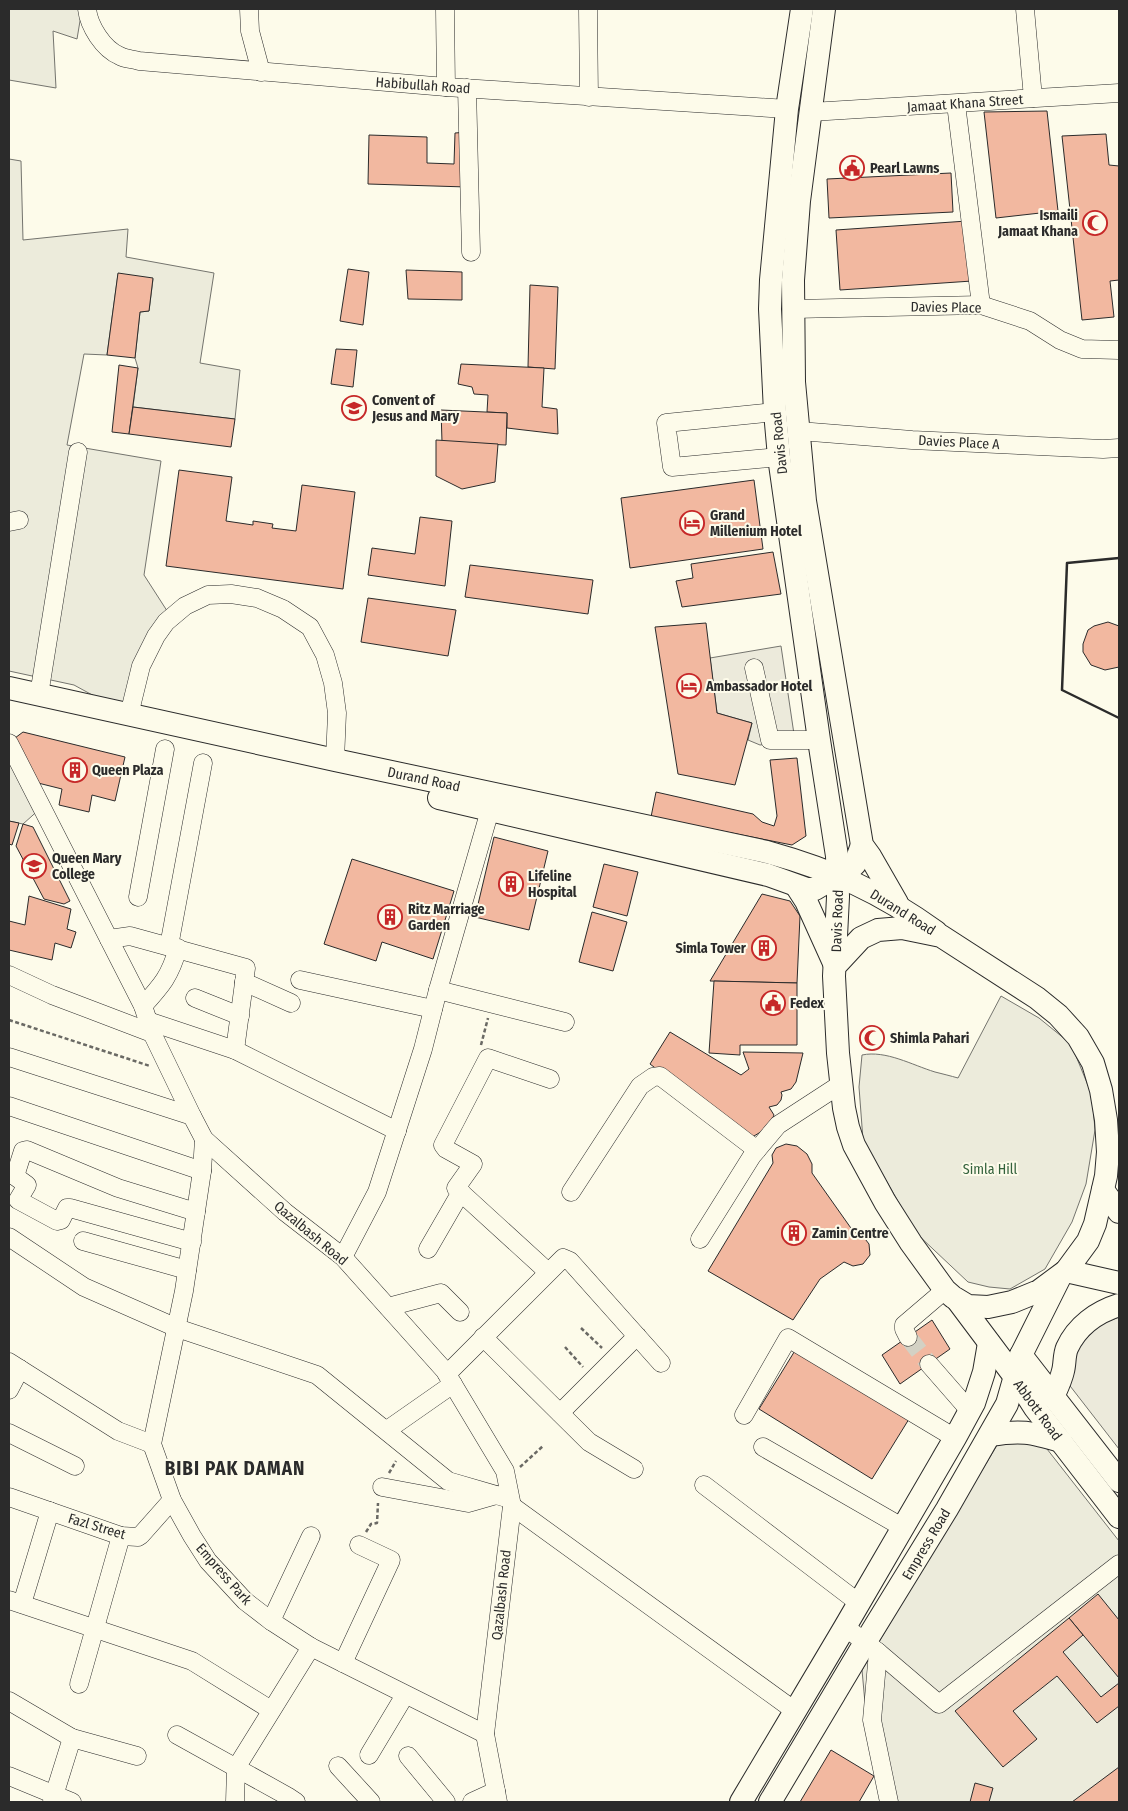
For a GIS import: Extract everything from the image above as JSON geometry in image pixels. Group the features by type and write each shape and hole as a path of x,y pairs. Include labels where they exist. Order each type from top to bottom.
{"main road":[{"name":"Davis Road","path":"802,9 787,109 770,299 779,457 837,856 835,966"},
{"name":"Davis Road","path":"824,9 799,201 793,280 794,382 805,501 862,845 898,905"},
{"name":"Durand Road","path":"9,688 334,760 767,852 817,867 869,889 898,905 941,936"},
{"name":"Durand Road","path":"9,703 490,810 768,875 807,890 815,889 838,876"},
{"name":"Davis Road","path":"838,876 855,864 862,845"},
{"path":"797,887 806,901 835,966 834,976 841,1084 844,1108 854,1145 885,1202 911,1242 952,1296 968,1306 1000,1305 1039,1291 1063,1274 1088,1241 1096,1224 1109,1180"},
{"path":"835,966 861,938 878,930 902,928 941,936 1037,998 1058,1015 1078,1036 1093,1063 1101,1090 1106,1120 1109,1180 1119,1212"},
{"path":"1063,1274 1119,1283"},
{"name":"Abbott Road","path":"1022,1388 1021,1355 1063,1274"},
{"name":"Abbott Road","path":"952,1296 990,1343 1119,1517"},
{"path":"1054,1396 1063,1373 1066,1349 1078,1332 1086,1322 1104,1310 1119,1305"},
{"name":"Empress Road","path":"741,1802 846,1627 955,1438 980,1386 990,1343"},
{"name":"Empress Road","path":"770,1802 872,1647 947,1509 990,1436 1022,1388 1053,1357 1066,1349"},
{"name":"Abbott Road","path":"1022,1388 1054,1396 1119,1481"},
{"path":"990,1436 1008,1432 1030,1432 1061,1441"}],"street":[{"name":"Habibullah Road","path":"87,9 89,19 101,41 119,56 139,60 261,72 467,88 787,109"},
{"path":"249,9 250,31 261,72"},
{"path":"445,9 446,86"},
{"path":"588,9 589,97"},
{"path":"1025,9 1033,98"},
{"path":"467,88 471,252"},
{"name":"Jamaat Khana Street","path":"811,112 1119,93"},
{"path":"956,104 981,305"},
{"name":"Davies Place","path":"793,308 981,305 1030,321 1060,340 1082,349 1119,350"},
{"path":"775,412 666,423 672,467 779,457"},
{"name":"Davies Place A","path":"799,431 912,440 1103,449 1119,448"},
{"path":"39,695 78,452"},
{"path":"129,715 140,666 166,622 185,606 208,595 231,594 258,598 283,609 310,627 325,655 333,683 338,713 334,760"},
{"path":"754,668 770,740 819,740"},
{"name":"Qazalbash Road","path":"9,743 109,940 204,1139 285,1212 343,1256 450,1379 506,1471 508,1478 485,1734 497,1797"},
{"path":"138,897 165,749"},
{"path":"148,1020 162,985 173,968 174,947 203,763"},
{"path":"343,1256 377,1192 423,1049 490,810"},
{"path":"109,940 130,936 174,947 245,975 291,1002"},
{"path":"9,975 52,995 148,1020 235,1050 397,1131"},
{"path":"235,1050 245,975"},
{"path":"300,980 433,1009"},
{"path":"438,990 565,1022"},
{"path":"194,998 240,1016"},
{"path":"9,1057 192,1116"},
{"path":"548,1272 456,1188 473,1164 446,1149 443,1145 488,1058 550,1079"},
{"path":"571,1192 640,1086 653,1077 660,1076 758,1150"},
{"path":"700,1239 758,1150 778,1125 841,1084"},
{"path":"9,1106 202,1172"},
{"path":"9,1390 14,1365 118,1431 152,1444 177,1328 192,1242 202,1172 204,1139"},
{"path":"192,1242 70,1208 67,1208 61,1220 57,1221 18,1200 27,1185 12,1174 23,1151 27,1150 118,1188 196,1212"},
{"path":"428,1249 461,1192"},
{"path":"9,1236 84,1287 177,1328 317,1374 448,1481 506,1500 795,1711"},
{"path":"84,1241 187,1270"},
{"path":"390,1428 450,1379 483,1337 563,1258 570,1261 661,1363"},
{"path":"388,1307 441,1293 460,1312"},
{"path":"908,1337 904,1325 952,1296"},
{"path":"560,1413 637,1336"},
{"path":"483,1337 589,1442 634,1470"},
{"path":"744,1415 788,1338 955,1438"},
{"path":"929,1364 970,1410"},
{"path":"9,1433 75,1466"},
{"name":"Empress Park","path":"152,1444 172,1500 192,1536 208,1561 245,1601 271,1622 311,1647 485,1734"},
{"path":"763,1447 902,1527"},
{"path":"704,1486 859,1602"},
{"path":"382,1487 468,1503 506,1500"},
{"name":"Fazl Street","path":"9,1497 121,1536 138,1537 172,1500"},
{"path":"50,1512 15,1602 192,1661 272,1710"},
{"path":"79,1684 121,1536"},
{"path":"271,1622 311,1536"},
{"path":"343,1663 392,1560 360,1545"},
{"path":"846,1627 939,1704 1119,1564"},
{"path":"235,1802 236,1768 311,1647"},
{"path":"872,1647 872,1720 889,1802"},
{"path":"368,1754 405,1695"},
{"path":"11,1707 72,1738 137,1756"},
{"path":"177,1735 296,1802"},
{"path":"53,1798 72,1738"},
{"path":"408,1756 446,1802"},
{"path":"338,1766 371,1802"},
{"path":"9,1776 53,1798 72,1802"},
{"path":"472,1802 497,1797"}],"path":[{"path":"488,1058 478,1056 492,1004"},
{"path":"9,1020 171,1072"},
{"path":"581,1328 614,1360"},
{"path":"565,1347 594,1379"},
{"path":"508,1478 543,1446"}],"green space":[{"path":"9,9 82,9 77,39 53,31 56,88 9,80"},
{"path":"9,159 21,161 23,240 128,229 126,257 214,273 200,363 240,370 235,419 133,407 138,368 135,358 140,312 149,311 153,279 118,274 107,355 84,354 67,445 161,461 144,575 171,617 129,715 74,685 9,671"},
{"path":"9,741 42,807 23,824 9,821"},
{"name":"Simla Hill","path":"1001,996 1039,1018 1071,1044 1092,1095 1095,1130 1086,1184 1072,1222 1045,1269 1010,1289 968,1282 916,1233 863,1140 859,1087 862,1055 871,1054 890,1056 958,1078"},
{"path":"999,1442 1038,1442 1047,1449 1119,1541 1119,1802 889,1802 867,1725 862,1670"}],"shaded area":[{"path":"781,646 795,741 760,745 748,740 752,723 717,713 710,658"},
{"path":"1119,1317 1119,1449 1067,1382 1074,1354 1084,1341 1099,1325"}],"building":[{"path":"1047,111 1058,211 996,218 984,112"},
{"path":"468,132 467,187 368,184 369,135 427,137 427,163 454,164 455,133"},
{"name":"Ismaili Jamaat Khana","path":"1106,134 1109,165 1119,166 1119,280 1110,281 1114,317 1082,320 1062,136"},
{"path":"951,173 953,212 829,218 827,179"},
{"path":"967,221 972,281 840,290 836,230"},
{"path":"348,269 369,272 363,325 340,321"},
{"path":"406,270 462,272 462,300 408,299"},
{"path":"118,273 153,278 149,311 140,312 135,358 107,355"},
{"path":"530,285 558,287 555,369 528,367"},
{"path":"336,349 357,350 353,387 331,384"},
{"path":"461,364 544,368 542,407 557,409 558,434 507,428 507,413 487,412 488,395 474,394 472,387 458,384"},
{"path":"119,365 138,368 129,434 112,432"},
{"path":"133,407 235,419 231,447 129,434"},
{"path":"441,410 507,413 506,445 442,442"},
{"path":"436,440 498,444 495,482 462,489 436,476"},
{"path":"179,470 232,477 226,521 253,525 253,521 273,524 272,528 296,531 302,485 355,492 343,589 166,566"},
{"name":"Grand Millenium Hotel","path":"754,480 763,549 630,568 621,498"},
{"path":"420,517 452,521 445,586 368,575 372,548 415,554"},
{"path":"773,552 781,594 682,607 676,581 693,578 691,564"},
{"path":"470,565 593,580 588,614 465,597"},
{"path":"368,598 456,610 448,656 361,642"},
{"path":"1108,622 1119,626 1119,667 1105,670 1091,665 1083,652 1083,644 1088,630"},
{"name":"Ambassador Hotel","path":"706,623 717,713 752,723 735,785 678,774 655,627"},
{"name":"Queen Plaza","path":"23,732 125,757 115,801 92,795 89,812 59,805 62,789 34,782 15,738"},
{"path":"797,758 806,836 792,845 651,817 656,792 753,814 762,822 774,826 777,816 770,760"},
{"path":"9,821 19,823 12,845 9,844"},
{"path":"23,824 33,827 70,901 64,904 44,899 16,846"},
{"name":"Lifeline Hospital","path":"494,837 548,851 529,930 475,917"},
{"name":"Ritz Marriage Garden","path":"352,859 454,891 433,959 382,942 376,961 324,944"},
{"path":"604,864 638,872 627,916 593,907"},
{"name":"Simla Tower","path":"762,894 790,901 800,916 797,983 710,981"},
{"path":"29,896 71,909 67,929 76,932 71,948 55,943 52,960 9,950 9,921 25,925"},
{"path":"592,912 627,922 613,971 579,962"},
{"path":"714,981 797,983 797,1045 740,1045 740,1055 709,1053"},
{"path":"670,1032 741,1075 749,1069 743,1052 803,1053 796,1082 791,1089 781,1092 781,1100 777,1105 769,1107 774,1115 764,1130 749,1139 650,1064"},
{"name":"Zamin Centre","path":"786,1144 797,1146 807,1154 812,1164 812,1173 853,1231 862,1235 869,1244 870,1255 863,1264 853,1266 844,1262 820,1279 793,1320 708,1271 773,1163 772,1155 776,1148"},
{"path":"932,1320 950,1349 900,1384 882,1355"},
{"path":"796,1349 909,1419 872,1479 759,1409"},
{"path":"1098,1594 1119,1620 1119,1678 1069,1618"},
{"path":"1069,1618 1083,1635 1063,1652 1101,1697 1119,1683 1119,1706 1097,1723 1057,1676 1013,1711 1037,1739 1003,1767 955,1711"},
{"path":"831,1750 874,1776 859,1802 800,1802"},
{"path":"1119,1767 1119,1802 1072,1802"},
{"path":"975,1783 993,1788 989,1802 970,1802"}],"tunnel":[{"path":"908,1337 929,1364"}],"wall":[{"path":"1119,558 1067,563 1062,690 1119,718"}],"place":[{"name":"Pearl Lawns","path":"852,168"},
{"name":"Ismaili Jamaat Khana","path":"1095,223"},
{"name":"Convent of Jesus and Mary","path":"354,408"},
{"name":"Grand Millenium Hotel","path":"692,523"},
{"name":"Ambassador Hotel","path":"689,686"},
{"name":"Queen Plaza","path":"75,770"},
{"name":"Queen Mary College","path":"34,866"},
{"name":"Lifeline Hospital","path":"511,884"},
{"name":"Ritz Marriage Garden","path":"390,917"},
{"name":"Simla Tower","path":"764,948"},
{"name":"Fedex","path":"773,1003"},
{"name":"Shimla Pahari","path":"872,1038"},
{"name":"Zamin Centre","path":"794,1233"}],"district":[{"name":"BIBI PAK DAMAN","path":"235,1468"}]}
